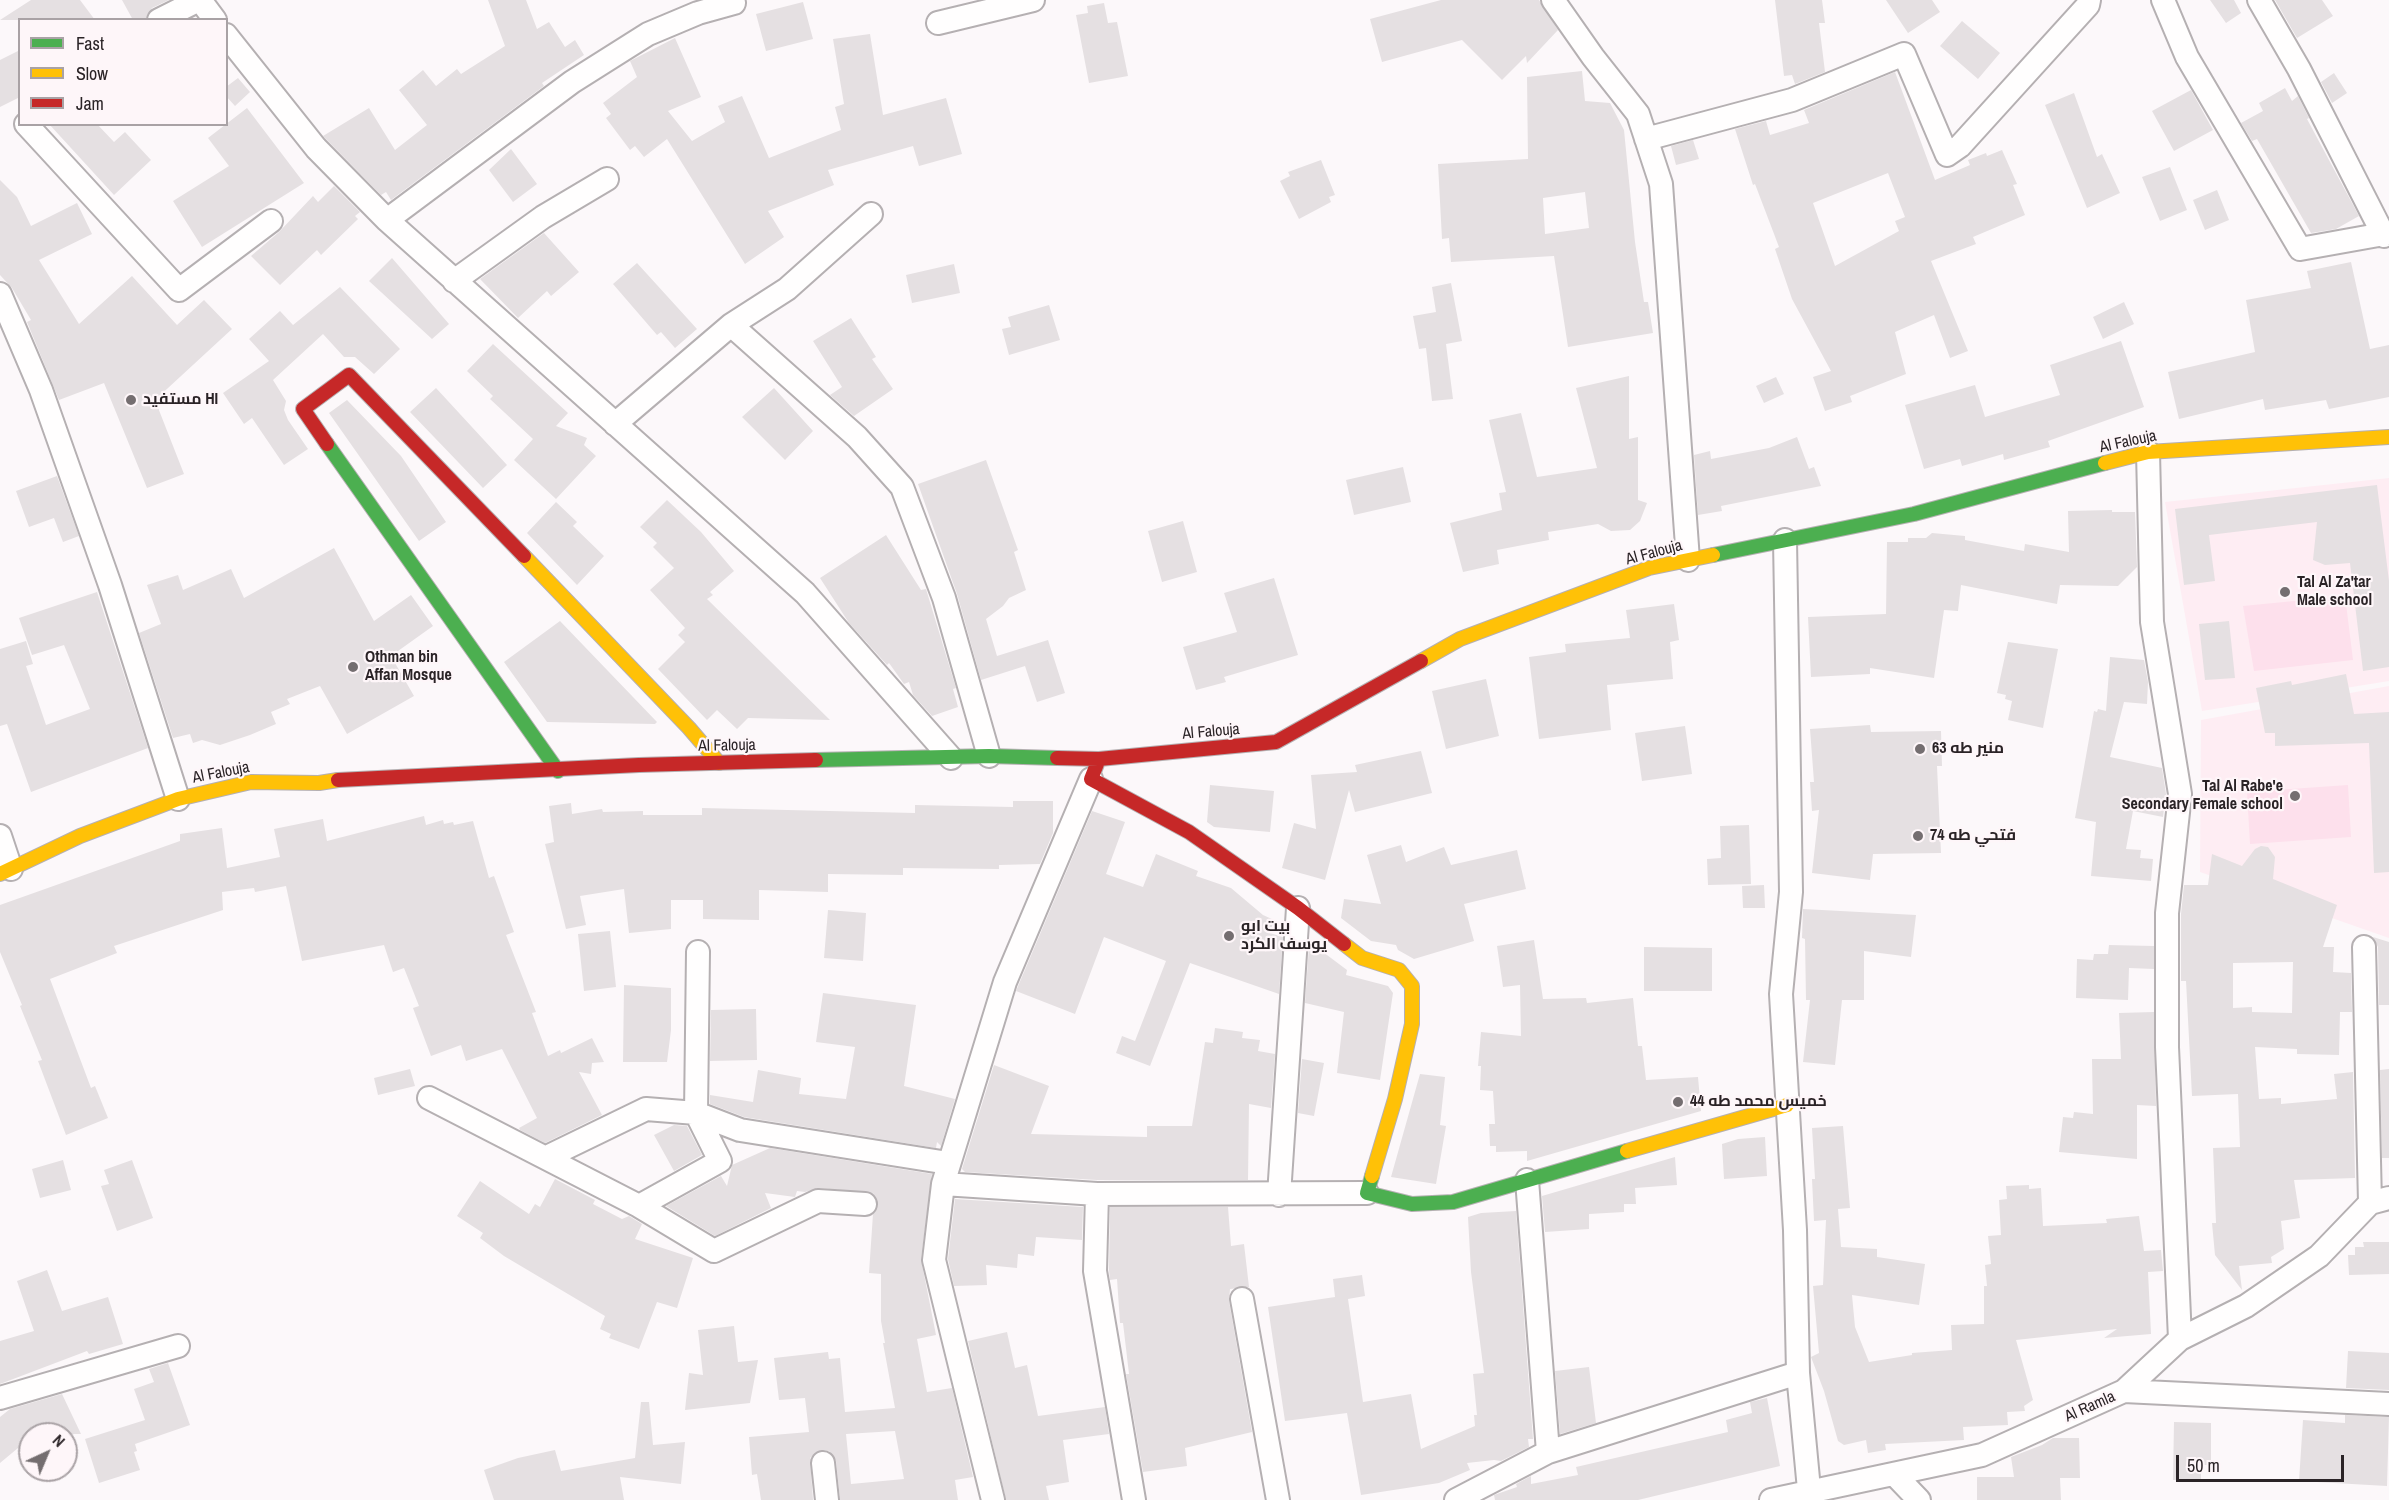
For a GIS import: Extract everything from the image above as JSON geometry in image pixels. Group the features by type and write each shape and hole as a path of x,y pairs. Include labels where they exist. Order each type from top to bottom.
{"main road":[{"path":"558,771 303,409 349,375 689,728 719,763"},
{"name":"Al Falouja","path":"6,871 80,836 178,799 251,782 319,783 345,779 719,763 989,756 1095,769 1276,742 1460,639 1649,568 1914,514 2148,452 2389,437"},
{"path":"1095,769 1298,908 1362,958 1399,970 1412,986 1412,1024 1395,1099 1367,1193 1412,1204 1453,1202 1787,1105"}],"street":[{"path":"163,18 199,0 213,18"},
{"path":"387,220 572,82 648,34 698,13 734,3 733,0"},
{"path":"938,22 1033,0"},
{"path":"1553,0 1593,57 1638,114 1660,184 1688,560"},
{"path":"1646,139 1792,100 1904,54 1947,155 1960,146 2088,5 2089,0"},
{"path":"2163,0 2187,57 2300,249 2387,234 2259,0"},
{"path":"228,37 316,148 387,220 805,593 951,758"},
{"path":"28,126 179,290 271,221"},
{"path":"454,280 543,217 607,179"},
{"path":"615,424 731,325 788,289 871,214"},
{"path":"0,294 41,390 83,509 178,799"},
{"path":"731,325 857,436 902,487 944,598 989,756"},
{"path":"2148,452 2152,622 2180,794 2167,913 2167,1047 2180,1339"},
{"path":"1785,540 1791,892 1781,994 1795,1230 1798,1373 1810,1495"},
{"path":"993,1500 934,1260 945,1174 1005,982 1095,769"},
{"path":"0,836 6,871"},
{"path":"1279,1195 1298,908"},
{"path":"2364,947 2379,1201"},
{"path":"639,1206 720,1161 696,1113 698,952"},
{"path":"429,1098 548,1157 639,1206 714,1251 818,1201 865,1204"},
{"path":"548,1157 646,1109 696,1113 740,1130 945,1174 1097,1194 1367,1193"},
{"path":"1527,1180 1548,1452"},
{"path":"1097,1194 1095,1272 1134,1500"},
{"name":"Al Ramla","path":"1771,1500 1810,1495 1982,1455 2124,1391 2180,1339 2246,1306 2319,1256 2379,1201"},
{"path":"1242,1299 1278,1500"},
{"path":"0,1398 178,1346"},
{"path":"1456,1500 1548,1452 1798,1373"},
{"path":"2124,1391 2389,1404"},
{"path":"823,1463 827,1500"},
{"path":"1894,1474 1919,1500"}],"shaded area":[{"name":"Tal Al Za'tar Male school","path":"2389,478 2389,681 2202,711 2165,502"},
{"path":"2345,596 2353,660 2254,671 2243,606"},
{"name":"Tal Al Rabe'e Secondary Female school","path":"2389,686 2389,938 2200,872 2201,720"},
{"path":"2348,785 2351,837 2250,844 2247,792"}],"building":[{"path":"31,0 80,0 94,18 18,18 18,20 0,20"},
{"path":"122,0 169,0 152,8 146,18 132,18"},
{"path":"488,0 526,0 537,29 549,22 565,47 575,40 584,55 542,83 544,86 391,200 386,192 381,195 323,136 369,108 395,150 427,125 399,90 423,70 436,86 457,69 461,74 505,46"},
{"path":"1441,0 1539,0 1558,30 1527,63 1526,56 1502,80 1462,40 1382,62 1370,19"},
{"path":"1775,0 1822,0 1825,23 1819,23 1825,72 1795,84 1792,75 1784,76"},
{"path":"1886,0 1932,0 1940,12 1908,33"},
{"path":"2210,0 2234,0 2241,13 2226,23"},
{"path":"2275,0 2322,0 2333,16 2297,38"},
{"path":"803,2 813,39 766,51 756,14"},
{"path":"1104,3 1108,23 1117,22 1128,76 1089,83 1076,15 1088,13 1087,6"},
{"path":"1962,21 2000,53 1978,79 1940,46"},
{"path":"870,34 883,115 946,98 962,154 919,166 913,146 828,170 834,185 768,211 784,237 745,264 667,139 644,157 635,146 630,150 606,118 611,114 603,103 637,77 630,61 675,38 701,97 668,111 692,141 725,122 718,106 742,96 769,158 841,130 835,107 844,104 833,39"},
{"path":"18,51 18,98 0,107 0,60"},
{"path":"1582,71 1585,101 1610,103 1624,130 1635,242 1644,302 1648,302 1653,333 1568,347 1554,256 1451,262 1449,238 1442,239 1438,164 1528,159 1527,77","holes":["1585,192 1589,228 1545,234 1543,198"]},
{"path":"1895,72 1935,180 1970,165 1968,160 2002,150 2017,184 2013,185 2025,215 1973,237 1976,244 1931,261 1968,351 1950,358 1934,315 1895,332 1906,374 1850,396 1852,402 1825,411 1813,377 1831,371 1792,299 1775,249 1779,247 1755,184 1753,185 1735,129 1766,121 1770,135 1809,123 1804,110","holes":["1888,173 1905,217 1895,221 1899,231 1835,266 1813,203"]},
{"path":"2334,73 2347,93 2332,103 2321,82"},
{"path":"238,78 250,92 235,106 228,98 228,86"},
{"path":"2285,88 2292,101 2298,96 2309,118 2307,119 2359,216 2336,229 2311,233 2257,139 2252,141 2241,123 2263,111 2259,103"},
{"path":"2191,90 2213,130 2174,151 2152,111"},
{"path":"2074,93 2097,157 2102,154 2120,193 2087,208 2045,105"},
{"path":"247,108 304,183 202,247 173,201 229,166 208,138 224,126 228,126 228,123"},
{"path":"51,126 99,126 114,142 125,132 151,160 114,195"},
{"path":"1693,140 1699,159 1676,165 1671,146"},
{"path":"511,149 537,184 513,202 489,170"},
{"path":"1321,160 1335,195 1329,197 1331,202 1299,219 1280,181 1290,176 1288,172"},
{"path":"2170,167 2187,210 2160,221 2142,177"},
{"path":"0,180 17,197 31,226 77,203 92,234 39,260 79,324 132,276 177,325 204,300 232,329 155,400 184,474 147,488 104,383 59,400 27,322 31,320 12,288 0,275"},
{"path":"334,186 360,212 355,216 358,219 321,255 317,250 280,285 251,256 279,232 313,196 318,202"},
{"path":"2217,190 2229,220 2205,230 2193,200"},
{"path":"544,233 579,272 551,296 547,291 518,318 480,279"},
{"path":"392,258 449,324 432,339 369,281"},
{"path":"2351,262 2370,349 2389,345 2389,397 2329,409 2326,400 2265,410 2263,399 2179,419 2168,372 2255,352 2246,300 2311,288 2307,271"},
{"path":"637,263 697,329 675,348 661,332 657,335 613,284"},
{"path":"954,264 960,293 912,303 906,275"},
{"path":"1451,283 1462,341 1446,344 1453,399 1432,401 1426,348 1419,349 1413,316 1436,312 1432,287"},
{"path":"340,287 400,349 374,374 355,357 344,357 323,334 273,380 286,401 284,410 288,420 308,449 284,465 252,418 244,424 223,393 269,361 249,339 280,311 293,325"},
{"path":"2124,302 2134,324 2103,339 2093,317"},
{"path":"1049,305 1060,340 1009,355 1002,329 1011,327 1008,317"},
{"path":"851,318 876,357 872,359 893,389 854,416 830,395 842,387 813,341"},
{"path":"2121,341 2144,407 2048,441 2050,447 2004,460 2003,454 1962,466 1960,459 1924,469 1905,405 1975,385 1985,417 2060,395 2050,365"},
{"path":"493,344 568,413 556,426 587,438 584,445 596,456 556,499 514,460 533,439 490,399 493,396 467,371"},
{"path":"1629,376 1629,439 1638,437 1638,500 1647,503 1640,521 1630,530 1611,531 1598,524 1548,532 1549,540 1497,550 1499,564 1463,572 1450,523 1502,510 1499,493 1506,492 1489,420 1521,413 1537,477 1597,468 1576,388"},
{"path":"1776,377 1784,394 1764,403 1756,386"},
{"path":"436,388 507,465 483,488 410,412"},
{"path":"774,388 813,431 785,460 742,417"},
{"path":"347,400 401,456 446,522 419,541 329,413"},
{"path":"1797,437 1809,469 1814,467 1821,486 1721,506 1722,511 1698,515 1694,455 1710,451 1711,459 1769,448"},
{"path":"986,460 1018,550 1014,552 1026,590 1009,598 1003,606 986,619 997,656 1048,640 1065,693 1037,702 1025,666 981,680 957,594 918,484"},
{"path":"1403,467 1411,502 1354,515 1346,480"},
{"path":"57,476 79,536 63,542 54,518 29,527 16,491"},
{"path":"2377,485 2389,581 2389,667 2363,671 2350,563 2325,565 2313,560 2317,522 2209,535 2215,581 2184,585 2175,509"},
{"path":"667,500 701,532 734,571 710,592 713,595 707,599 830,720 748,718 737,729 717,710 707,720 658,669 685,642 678,635 685,628 650,590 674,568 653,547 657,543 640,527"},
{"path":"556,502 577,522 573,526 604,556 577,585 527,533"},
{"path":"2112,510 2112,512 2135,512 2137,567 2118,586 2060,585 2057,604 1961,585 1958,611 1944,610 1934,678 1870,668 1870,674 1811,677 1808,617 1886,614 1887,542 1908,542 1908,538 1926,538 1932,533 1965,536 1965,540 2024,551 2025,544 2069,552 2068,511"},
{"path":"1183,521 1197,572 1162,582 1148,531"},
{"path":"886,535 921,590 926,589 956,688 953,689 958,707 932,716 913,695 909,682 904,684 889,663 887,665 849,623 820,578"},
{"path":"334,548 374,621 411,595 433,626 391,656 414,696 347,734 320,686 287,699 290,704 271,712 276,724 250,735 220,745 202,740 193,743 190,734 173,738 139,633 161,624 147,585 178,575 183,590 231,569 244,598"},
{"path":"1274,578 1298,655 1224,677 1226,682 1196,690 1183,647 1237,632 1224,593"},
{"path":"97,592 148,748 31,792 7,724 0,726 0,649 26,641 33,664 26,666 46,725 90,709 64,645 32,655 19,618"},
{"path":"1674,604 1679,640 1670,642 1673,679 1607,685 1611,730 1539,739 1529,657 1566,652 1565,644 1630,638 1626,610"},
{"path":"560,621 657,722 655,724 547,722 504,662"},
{"path":"2229,621 2235,678 2205,680 2199,624"},
{"path":"2008,642 2058,649 2043,728 2008,720 2012,701 2005,699 2006,695 1997,693"},
{"path":"2110,657 2144,660 2148,682 2147,704 2124,702 2110,757 2162,768 2166,794 2163,817 2133,811 2126,849 2141,850 2140,858 2153,859 2151,881 2091,876 2096,822 2075,818 2094,711 2097,712 2098,709 2106,711"},
{"path":"2346,674 2354,714 2389,712 2389,872 2374,873 2369,743 2275,746 2275,733 2265,733 2256,688 2291,681 2292,685"},
{"path":"1486,679 1499,736 1446,749 1432,691"},
{"path":"1870,725 1871,732 1941,731 1942,766 1937,766 1941,853 1873,854 1870,880 1812,873 1819,810 1812,811 1810,782 1814,782 1810,729"},
{"path":"1685,726 1692,774 1642,781 1635,733"},
{"path":"1421,751 1432,793 1355,812 1349,790 1325,880 1282,868 1294,823 1316,829 1311,775 1357,772 1355,765"},
{"path":"1210,785 1274,791 1270,832 1214,827 1207,822"},
{"path":"1013,801 1053,801 1053,833 1040,864 999,865 999,869 903,868 903,875 828,874 828,892 759,890 759,920 703,919 703,900 671,900 671,929 629,933 624,889 580,896 586,925 566,929 545,844 554,842 549,806 571,803 572,814 602,809 603,812 643,811 643,815 702,815 702,808 915,813 915,805 1013,807"},
{"path":"1092,811 1125,822 1106,874 1143,887 1156,854 1198,871 1196,876 1231,888 1263,915 1274,920 1270,933 1283,937 1279,994 1190,963 1150,1066 1116,1053 1122,1036 1135,1041 1166,961 1104,937 1075,1014 1016,991"},
{"path":"424,816 426,825 443,820 444,824 453,822 454,825 473,821 489,878 494,876 514,932 506,935 536,1012 532,1013 548,1056 560,1050 561,1053 592,1038 604,1062 592,1063 591,1074 579,1072 602,1115 545,1143 520,1130 519,1128 537,1118 502,1049 466,1061 461,1045 431,1056 413,1008 419,1006 404,968 393,972 384,945 302,961 286,886 255,892 254,888 222,892 223,910 114,946 117,953 50,979 91,1088 95,1086 108,1118 66,1135 38,1061 42,1060 0,952 0,905 180,841 180,834 222,828 227,868 280,857 274,829 323,819 327,841"},
{"path":"1749,825 1751,884 1708,885 1707,859 1721,858 1720,826"},
{"path":"1401,845 1406,862 1444,847 1451,865 1517,850 1526,889 1464,904 1474,941 1414,959 1398,950 1396,945 1371,941 1341,918 1344,899 1381,904 1367,855"},
{"path":"2261,846 2268,847 2275,857 2273,879 2337,905 2323,947 2334,947 2333,972 2351,973 2352,1012 2340,1012 2339,1055 2297,1054 2297,1049 2255,1047 2259,1099 2281,1098 2281,1104 2337,1099 2334,1074 2353,1072 2355,1178 2294,1180 2300,1218 2281,1221 2284,1249 2271,1257 2272,1263 2239,1266 2242,1290 2215,1255 2212,1223 2216,1223 2213,1148 2240,1147 2238,1094 2192,1096 2186,981 2181,981 2181,914 2184,885 2208,885 2212,854 2242,866 2255,849","holes":["2293,962 2292,1013 2252,1012 2252,1007 2233,1008 2233,963"]},
{"path":"1764,885 1765,908 1743,908 1742,886"},
{"path":"1803,909 1916,915 1911,957 1864,951 1864,1000 1842,1000 1835,1065 1803,1062 1810,1000 1806,1000 1805,939 1802,938"},
{"path":"828,910 866,913 863,961 824,958"},
{"path":"610,931 616,987 584,991 578,934"},
{"path":"2373,937 2389,942 2389,1005 2379,1005 2378,947"},
{"path":"1534,940 1543,999 1586,998 1587,1003 1633,998 1638,1046 1642,1046 1646,1080 1698,1077 1701,1111 1527,1161 1527,1151 1496,1152 1496,1146 1490,1146 1489,1124 1495,1124 1493,1091 1480,1090 1481,1066 1478,1066 1481,1032 1521,1036 1520,985 1503,987 1497,946"},
{"path":"2109,945 2154,946 2154,969 2129,968 2128,1000 2076,998 2077,959 2093,960 2094,954 2108,954"},
{"path":"1309,946 1319,949 1347,970 1346,975 1388,986 1393,993 1380,1080 1337,1073 1344,1012 1305,1003"},
{"path":"1644,947 1712,948 1712,991 1644,991"},
{"path":"624,985 671,988 671,1030 667,1062 623,1062"},
{"path":"823,993 916,1005 904,1086 955,1099 941,1146 937,1142 936,1148 744,1117 710,1104 710,1095 753,1102 758,1070 801,1078 799,1094 846,1099 855,1047 816,1042"},
{"path":"756,1009 757,1060 710,1061 711,1010"},
{"path":"2154,1012 2156,1106 2137,1105 2137,1159 2059,1152 2063,1117 2073,1118 2074,1112 2093,1114 2092,1059 2121,1059 2119,1013"},
{"path":"1215,1028 1243,1032 1242,1038 1260,1040 1258,1051 1275,1054 1271,1108 1249,1104 1248,1180 1097,1180 965,1172 962,1169 994,1065 1049,1086 1031,1134 1147,1137 1147,1126 1192,1126 1205,1042 1213,1043"},
{"path":"1302,1059 1324,1063 1314,1116 1298,1113"},
{"path":"410,1069 415,1086 378,1095 374,1078"},
{"path":"2389,1069 2389,1158 2382,1158 2380,1070"},
{"path":"1420,1074 1445,1077 1440,1125 1446,1126 1436,1184 1391,1177"},
{"path":"674,1125 687,1126 702,1155 674,1171 654,1135"},
{"path":"1843,1126 1850,1208 1838,1209 1841,1247 1877,1249 1877,1257 1925,1264 1919,1305 1852,1295 1855,1327 1869,1362 1912,1355 1912,1353 1952,1350 1951,1325 1984,1324 1984,1286 1987,1286 1985,1265 1991,1264 1988,1236 2001,1235 1999,1200 2007,1199 2006,1186 2029,1185 2029,1189 2041,1188 2043,1226 2107,1223 2106,1219 2139,1216 2144,1251 2161,1250 2163,1271 2148,1272 2151,1334 2104,1338 2117,1329 2016,1340 2033,1400 2024,1406 2025,1411 2007,1412 2008,1425 1963,1427 1964,1440 1885,1444 1886,1450 1868,1453 1866,1440 1844,1445 1838,1441 1824,1391 1811,1357 1819,1353 1813,1286 1823,1285 1826,1220 1814,1221 1812,1179 1815,1179 1812,1128"},
{"path":"1765,1137 1767,1176 1724,1179 1722,1144 1738,1139"},
{"path":"770,1148 932,1174 921,1259 936,1335 917,1339 927,1392 952,1388 973,1477 955,1480 958,1500 840,1500 836,1461 829,1451 822,1450 810,1458 813,1500 761,1500 757,1474 752,1475 749,1437 809,1432 805,1398 779,1400 774,1358 828,1352 829,1359 840,1358 845,1412 895,1408 883,1343 885,1343 881,1321 881,1274 869,1273 873,1214 878,1204 873,1193 819,1188 805,1192 797,1191 795,1197 765,1193 771,1208 715,1236 666,1206 721,1176 727,1186 732,1165","holes":["895,1431 904,1479 851,1484 846,1434"]},
{"path":"1675,1157 1677,1185 1635,1188 1636,1204 1624,1204 1624,1212 1589,1214 1589,1229 1545,1232 1542,1196"},
{"path":"63,1160 71,1190 40,1198 32,1169"},
{"path":"132,1160 153,1218 117,1231 101,1186 109,1184 104,1170"},
{"path":"555,1179 595,1200 593,1204 622,1219 629,1216 642,1224 635,1239 693,1258 677,1308 657,1302 639,1349 609,1338 611,1334 600,1329 605,1316 504,1256 480,1238 483,1233 457,1216 480,1181 529,1214 535,1204 540,1207"},
{"path":"955,1199 1083,1207 1082,1240 1036,1237 1034,1256 1018,1254 1017,1268 986,1265 987,1285 954,1286 948,1259"},
{"path":"1110,1207 1228,1207 1231,1246 1244,1244 1249,1287 1230,1289 1229,1301 1252,1432 1185,1448 1187,1466 1143,1472 1126,1374 1129,1374 1123,1323 1120,1323 1117,1279 1110,1280"},
{"path":"1516,1211 1533,1439 1528,1439 1529,1447 1501,1461 1467,1463 1470,1470 1439,1483 1361,1495 1347,1413 1285,1421 1268,1307 1335,1297 1333,1279 1362,1275 1365,1296 1348,1299 1363,1402 1411,1394 1421,1449 1475,1426 1474,1415 1477,1415 1473,1374 1484,1373 1471,1272 1468,1217 1481,1213"},
{"path":"2363,1242 2389,1242 2389,1274 2349,1275 2348,1255 2355,1255 2355,1247 2364,1247"},
{"path":"47,1270 62,1311 108,1297 123,1344 89,1354 87,1351 0,1384 0,1341 34,1331 17,1281"},
{"path":"734,1326 738,1362 758,1360 750,1403 685,1410 689,1373 703,1375 698,1330"},
{"path":"1007,1332 1015,1368 1027,1365 1038,1416 1105,1407 1109,1434 1063,1440 1069,1482 1046,1486 1049,1500 1006,1500 968,1341"},
{"path":"2348,1351 2389,1353 2389,1390 2346,1388"},
{"path":"168,1363 190,1425 135,1444 137,1451 134,1452 140,1470 99,1483 85,1439 145,1420 134,1389 154,1382 149,1369"},
{"path":"1589,1367 1596,1423 1560,1434 1555,1371"},
{"path":"62,1394 75,1422 18,1422 18,1448 0,1463 0,1417 10,1409"},
{"path":"1767,1398 1780,1466 1638,1500 1495,1500 1494,1495 1517,1487 1516,1484 1531,1476 1531,1484 1578,1475 1576,1467 1728,1432 1726,1420 1752,1413 1750,1402"},
{"path":"641,1402 649,1402 653,1445 685,1442 681,1484 620,1477 624,1500 494,1500 484,1470 518,1458 555,1450 561,1471 635,1458"},
{"path":"2345,1415 2389,1417 2387,1486 2299,1481 2303,1420 2345,1423"},
{"path":"2174,1422 2211,1423 2211,1465 2201,1465 2201,1480 2173,1480"},
{"path":"2053,1438 2079,1438 2080,1478 2060,1478 2061,1500 1977,1500 1977,1477 2014,1477 2011,1457 2042,1445"}],"traffic: fast":[{"path":"327,444 558,771"},
{"path":"1713,555 1914,514 2105,463"},
{"path":"816,760 989,756 1057,758"},
{"path":"1372,1176 1367,1193 1412,1204 1453,1202 1627,1151"}],"traffic: slow":[{"path":"2105,463 2148,452 2389,437"},
{"path":"1421,661 1460,639 1649,568 1713,555"},
{"path":"524,556 689,728 719,763"},
{"path":"0,874 80,836 178,799 251,782 319,783 338,780"},
{"path":"1344,944 1362,958 1399,970 1412,986 1412,1024 1395,1099 1372,1176"},
{"path":"1627,1151 1787,1105"}],"traffic: jam":[{"path":"327,444 303,409 349,375 524,556"},
{"path":"1057,758 1099,759 1276,742 1421,661"},
{"path":"1099,759 1091,779 1189,832 1298,908 1344,944"},
{"path":"338,780 639,765 816,760"}],"place":[{"name":"مستفيد HI","path":"131,400"},
{"name":"Tal Al Za'tar Male school","path":"2285,592"},
{"name":"Othman bin Affan Mosque","path":"353,667"},
{"name":"منير طه 63","path":"1920,749"},
{"name":"Tal Al Rabe'e Secondary Female school","path":"2295,796"},
{"name":"فتحي طه 74","path":"1918,836"},
{"name":"بيت ابو يوسف الكرد","path":"1229,936"},
{"name":"خميس محمد طه 44","path":"1678,1102"}]}
